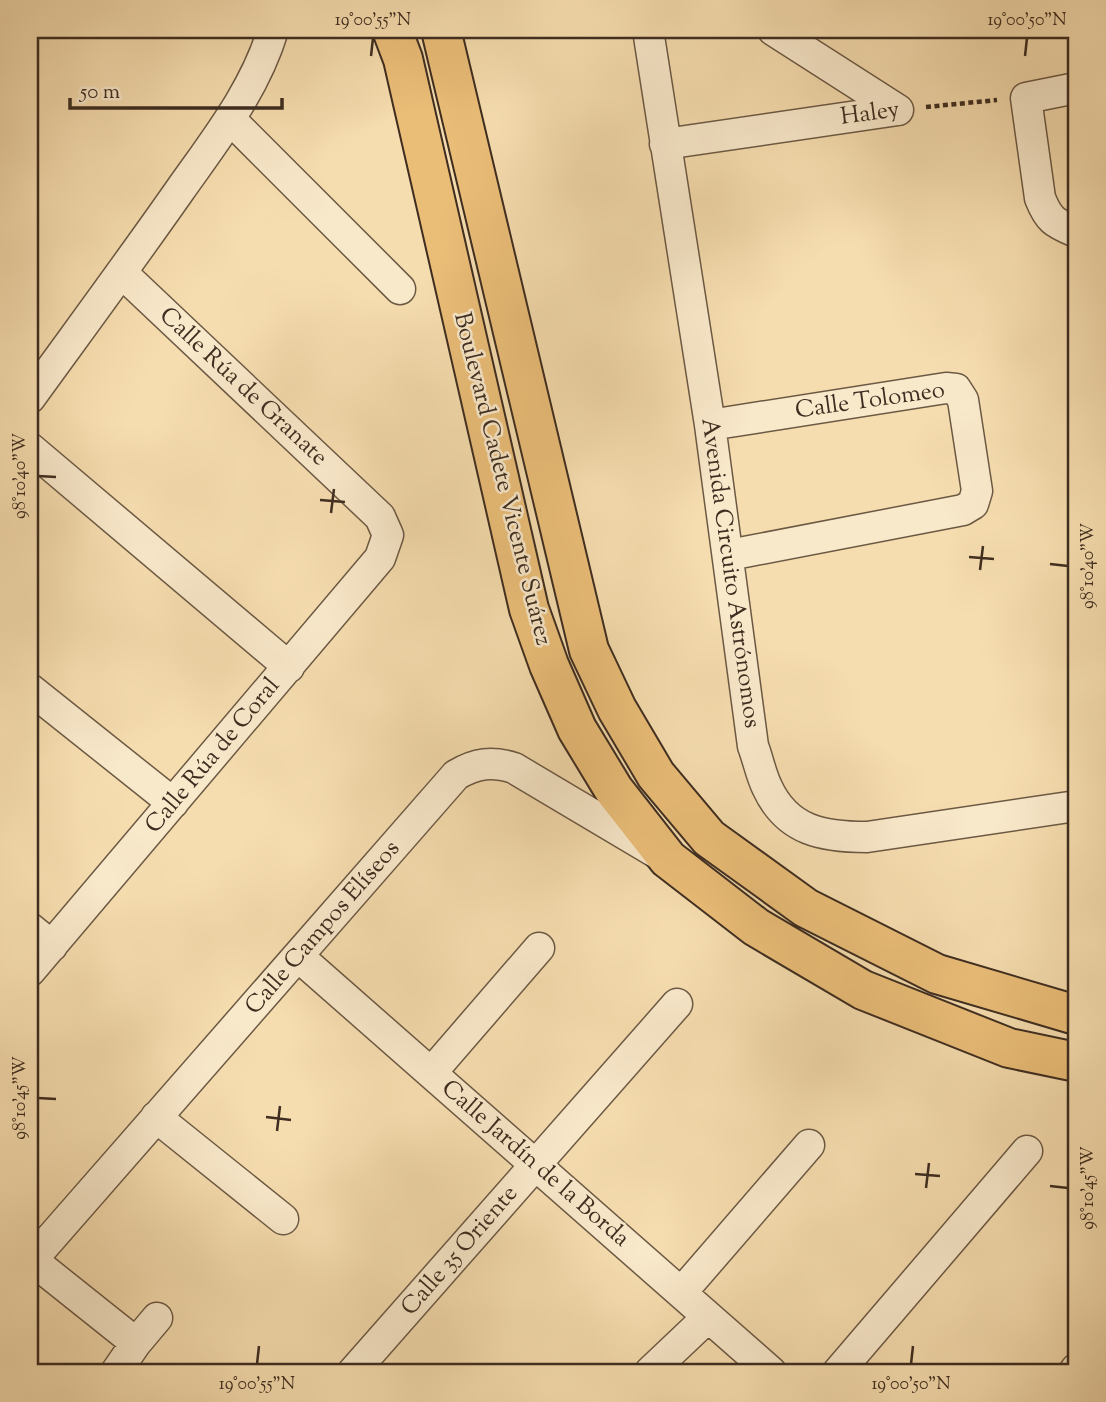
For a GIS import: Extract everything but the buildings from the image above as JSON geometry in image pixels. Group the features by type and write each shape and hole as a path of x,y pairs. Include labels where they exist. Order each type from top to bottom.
{"main road":[{"name":"Boulevard Cadete Vicente Suárez","path":"392,30 403,59 529,609 549,665 577,729 614,790 668,859 756,927 863,990 1009,1048 1076,1062"},
{"name":"Boulevard Cadete Vicente Suárez","path":"441,30 589,650 617,709 656,775 709,838 806,908 937,974 1076,1015"}],"street":[{"path":"30,398 230,119 265,57 273,30"},
{"name":"Avenida Circuito Astrónomos","path":"648,30 710,425 753,746 767,788 784,814 806,828 833,837 867,837 1076,806"},
{"path":"773,30 898,110"},
{"path":"1076,88 1026,98 1043,206 1046,214 1056,224 1076,232"},
{"name":"Haley","path":"665,144 898,110"},
{"path":"230,119 400,289"},
{"name":"Calle Rúa de Granate","path":"122,272 380,517 388,535"},
{"name":"Calle Tolomeo","path":"710,425 946,388 956,389 963,400 976,491 973,504 964,510 729,555"},
{"path":"30,448 289,667"},
{"name":"Calle Rúa de Coral","path":"30,971 41,937 173,803 380,558 388,535"},
{"path":"30,689 173,803"},
{"name":"Calle Campos Elíseos","path":"31,1261 456,775 469,767 498,763 514,768 668,859"},
{"path":"431,1073 539,948"},
{"name":"Calle Jardín de la Borda","path":"299,957 771,1372"},
{"name":"Calle 35 Oriente","path":"353,1372 677,1004"},
{"path":"156,1117 283,1219"},
{"path":"681,1293 808,1145"},
{"path":"838,1372 1027,1151"},
{"path":"31,1261 136,1343"},
{"path":"650,1372 708,1317"},
{"path":"116,1372 157,1318"}],"path":[{"name":"Haley","path":"898,110 1026,98"}]}
